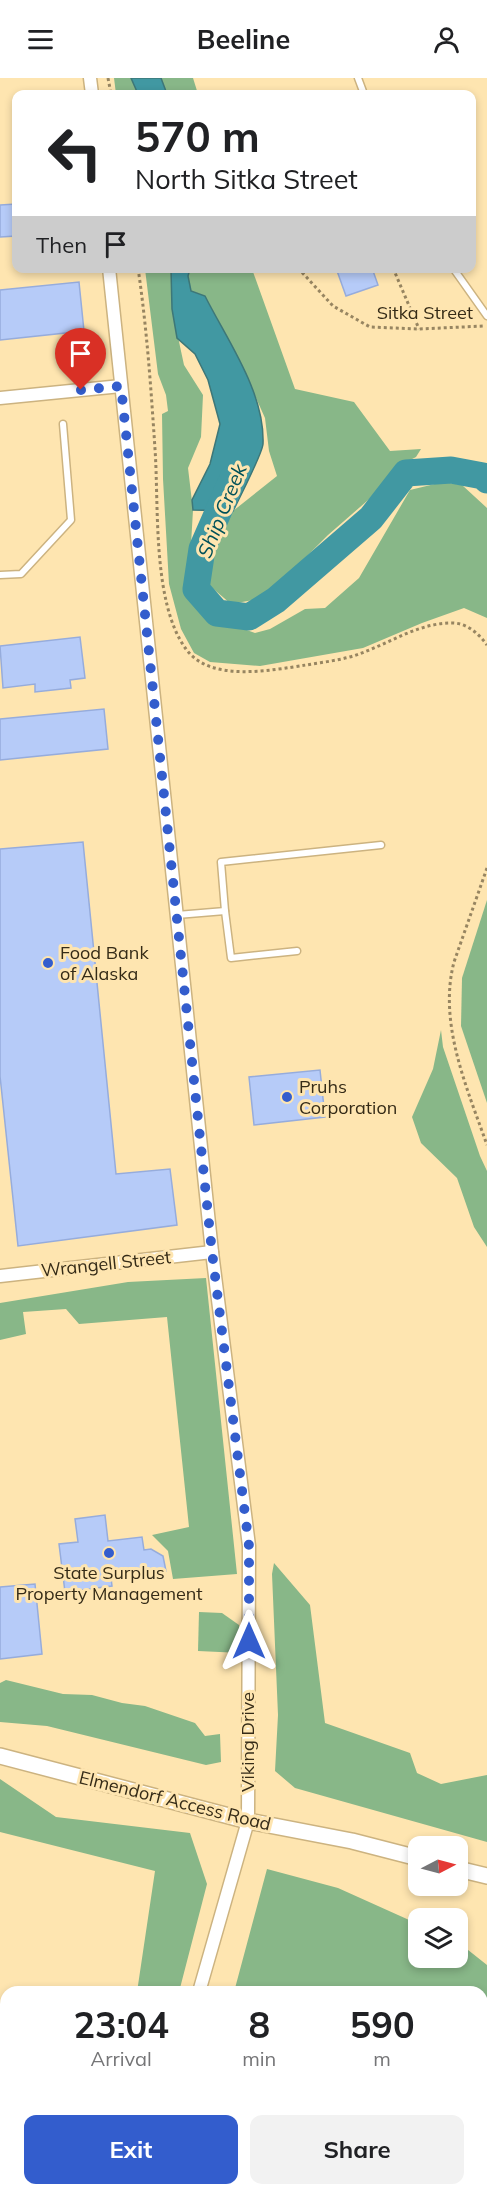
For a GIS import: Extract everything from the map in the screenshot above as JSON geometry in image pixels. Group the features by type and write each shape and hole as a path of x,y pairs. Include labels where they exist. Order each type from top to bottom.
{"street":[{"name":"Viking Drive","path":"110,273 212,1252 249,1546 248,1821 201,1986"},
{"path":"0,398 121,386"},
{"name":"Wrangell Street","path":"0,1276 212,1252"},
{"name":"Elmendorf Access Road","path":"0,1756 248,1821 351,1841 408,1855"},
{"path":"468,1871 487,1876"}],"lane":[{"path":"457,273 487,316"},
{"path":"0,575 21,574 71,520 63,423"},
{"path":"297,951 231,958 221,862 381,845"},
{"path":"176,915 225,911"}],"path":[{"path":"139,273 151,387 160,553 165,593 173,624 187,651 200,662 210,666 263,672 350,657 411,632 449,624 468,627 487,645"},
{"name":"Sitka Street","path":"303,273 333,306 370,327 419,329 487,326"},
{"path":"395,273 419,329"},
{"path":"487,868 454,962 449,994 451,1022 458,1059 487,1145"}],"green space":[{"path":"114,78 131,78 136,90 116,90"},
{"path":"161,78 193,78 197,90 166,90"},
{"path":"145,273 171,273 172,309 184,365 203,395 201,437 188,468 193,510 189,579 197,602 213,618 255,633 270,629 305,609 325,608 359,578 410,490 443,482 462,485 487,508 487,618 464,608 363,648 260,666 210,662 194,653 181,629 169,584 162,414 168,411 166,395 158,374"},
{"path":"189,273 253,273 295,389 354,402 390,451 421,449 416,457 393,469 383,487 328,535 265,598 231,604 210,586 205,567 233,511 277,476 269,451 265,418 239,360 205,296 191,291"},
{"path":"487,900 487,1103 461,1026 462,978"},
{"path":"441,1030 443,1047 487,1171 487,1247 474,1227 457,1178 421,1143 412,1117 433,1069"},
{"path":"206,1278 237,1574 173,1579 168,1551 152,1535 189,1527 167,1317 79,1324 66,1309 23,1312 26,1334 0,1340 0,1303 128,1282"},
{"path":"274,1563 310,1605 325,1723 410,1753 417,1773 441,1784 487,1775 487,1842 295,1788 275,1771 278,1715 272,1574"},
{"path":"199,1612 222,1613 239,1625 241,1653 198,1651"},
{"path":"6,1680 63,1694 92,1695 145,1706 195,1723 205,1736 220,1734 221,1762 206,1765 47,1726 0,1722 0,1683"},
{"path":"0,1779 56,1817 190,1833 207,1884 181,1986 138,1986 155,1871 0,1832"},
{"path":"267,1869 338,1888 408,1920 408,1968 468,1968 468,1950 487,1965 487,1986 236,1986"}],"water":[{"path":"131,78 161,78 166,90 136,90"},
{"path":"171,273 189,273 191,291 205,296 243,367 258,405 262,425 262,449 233,511 193,510 192,500 210,464 220,424 208,380 195,354 177,338 172,309"}],"building":[{"path":"12,204 12,236 0,237 0,205"},
{"path":"338,273 374,273 378,285 346,296"},
{"path":"79,282 84,331 0,340 0,290"},
{"path":"80,637 85,678 70,680 71,688 35,692 35,684 3,688 0,646"},
{"path":"104,709 108,749 0,760 0,719"},
{"name":"Food Bank of Alaska","path":"83,842 116,1174 170,1169 177,1225 18,1246 0,1076 0,849"},
{"name":"Pruhs Corporation","path":"320,1070 325,1117 254,1125 249,1077"},
{"name":"State Surplus Property Management","path":"105,1515 108,1541 142,1537 144,1550 151,1549 163,1556 166,1571 111,1578 112,1586 65,1592 59,1544 78,1542 75,1519"},
{"name":"State Surplus Property Management","path":"35,1584 42,1654 0,1659 0,1587"}],"waterway":[{"name":"Ship Creek","path":"233,478 202,549 196,589 217,613 249,617 276,600 371,518 406,473 451,470 483,476 487,480"}],"place":[{"name":"Food Bank of Alaska","path":"48,963"},
{"name":"Pruhs Corporation","path":"287,1097"},
{"name":"State Surplus Property Management","path":"109,1553"}],"route":[{"path":"81,390 121,386 212,1252 249,1546 249,1641"}]}
